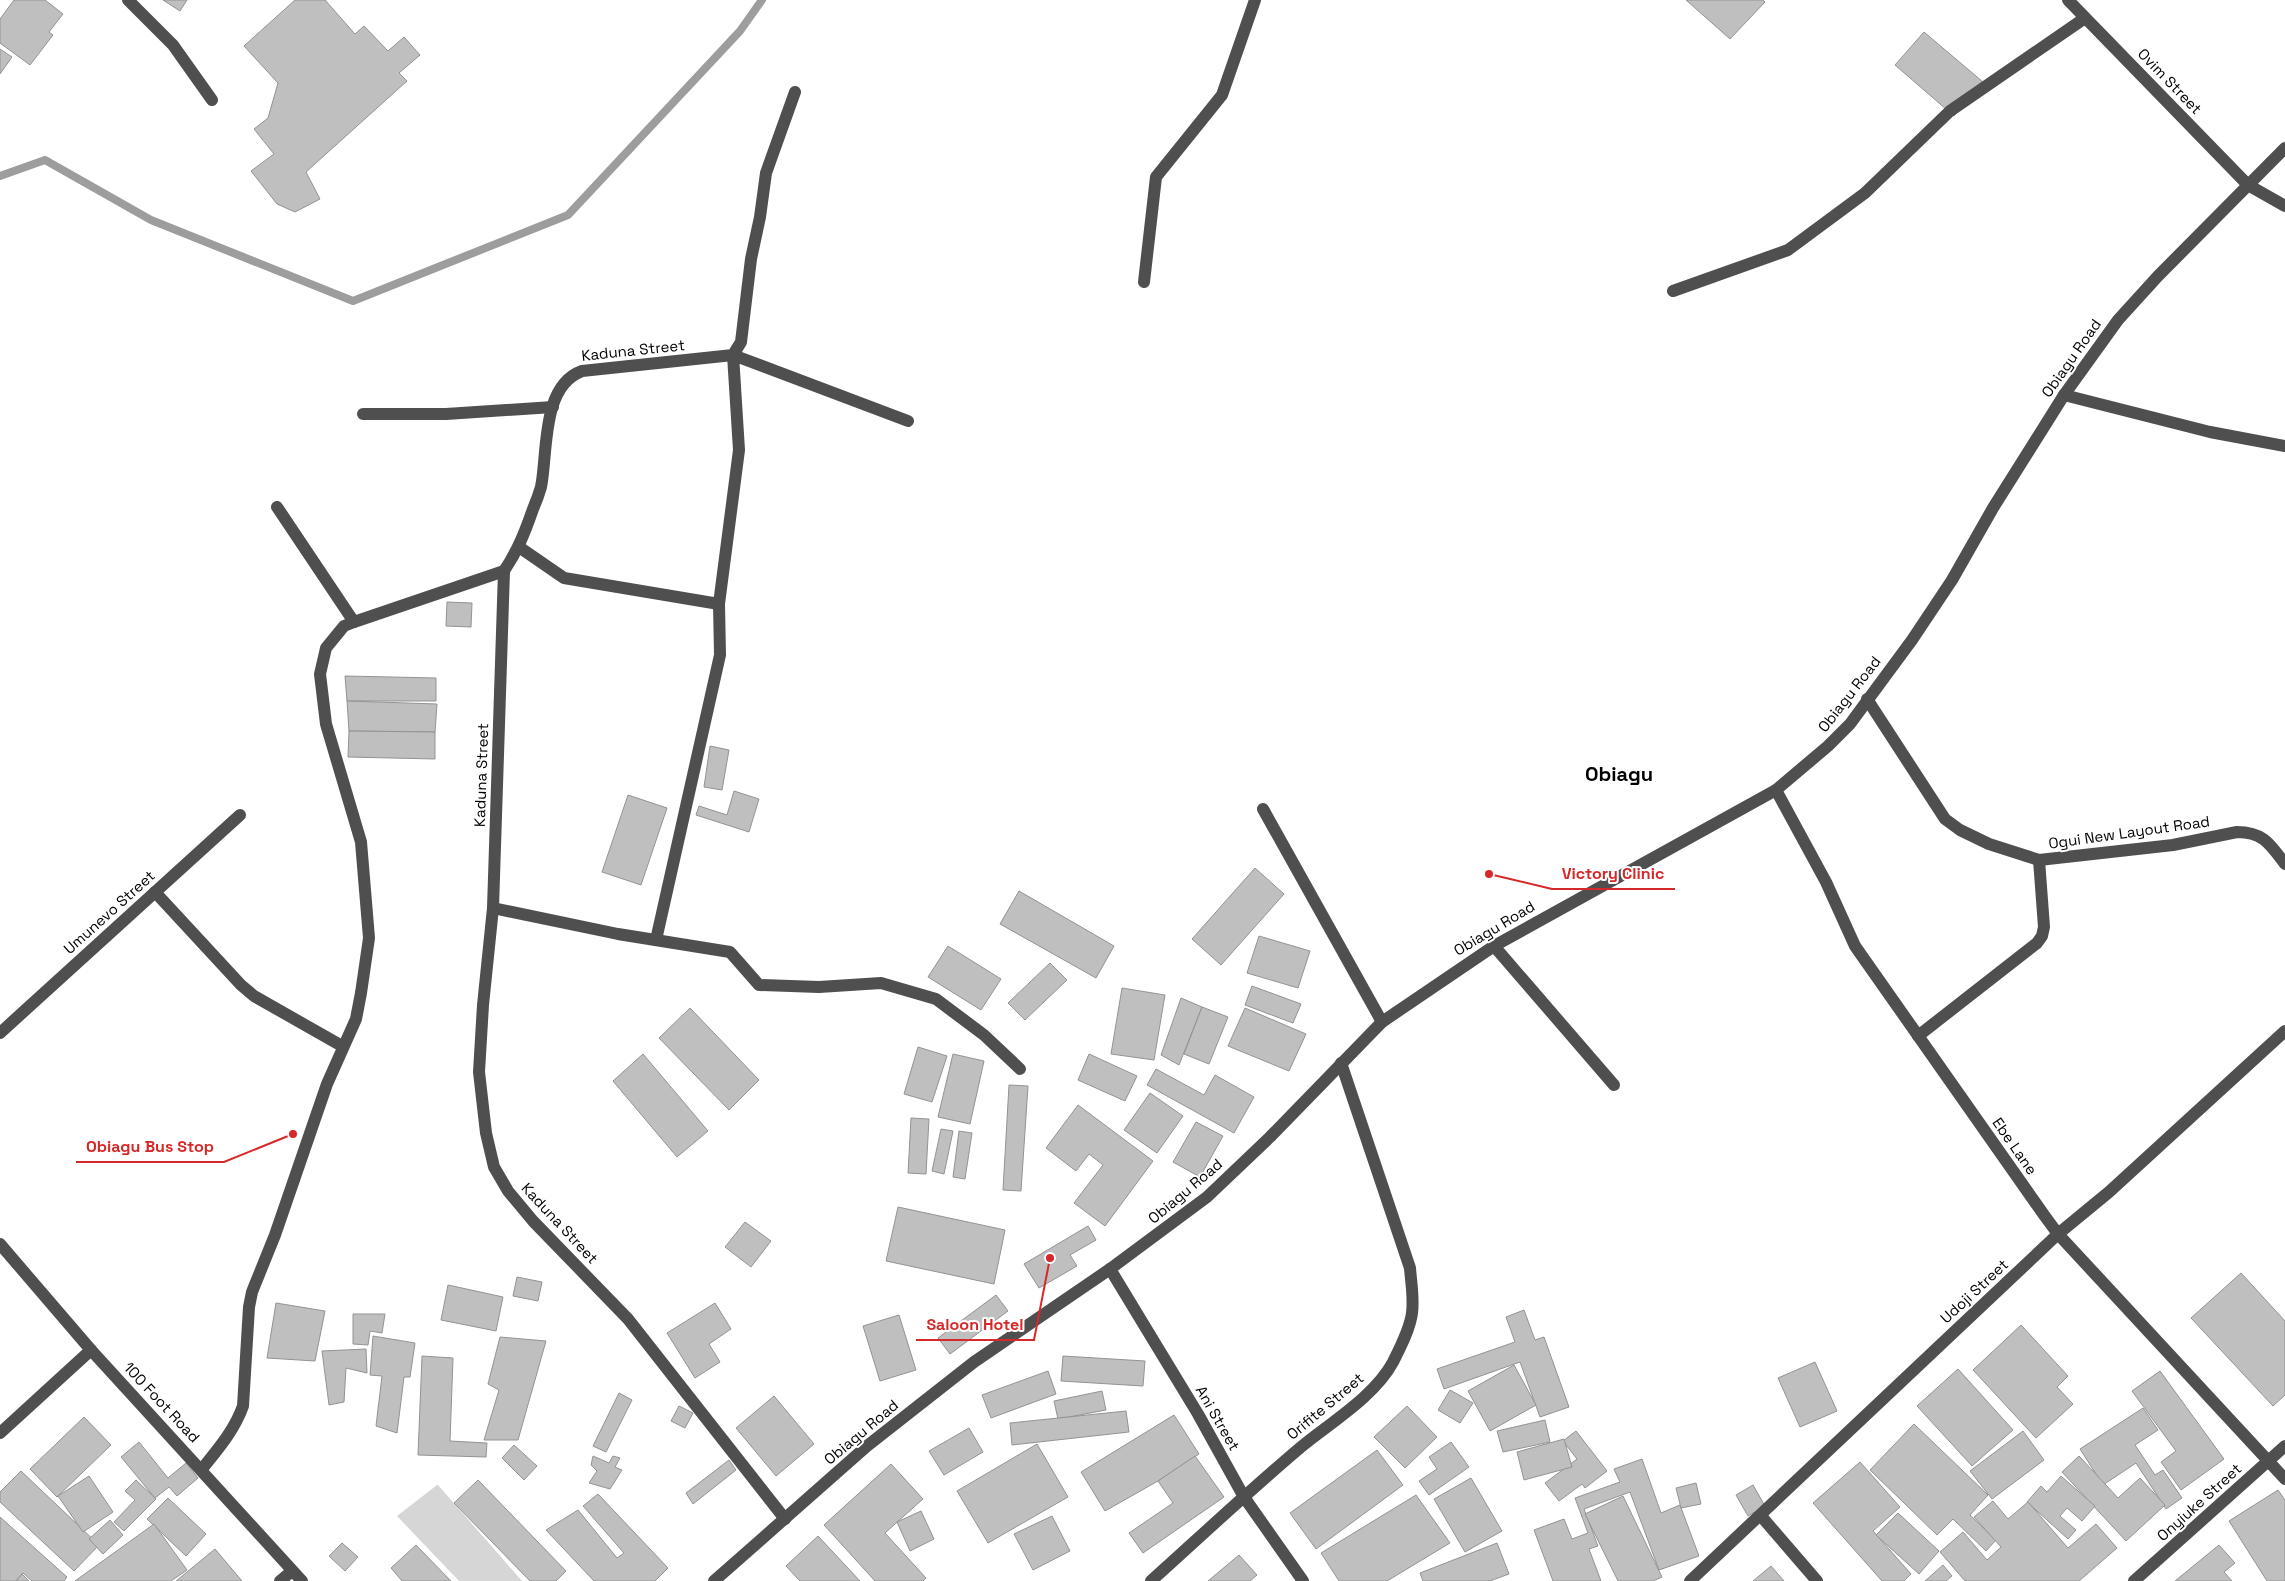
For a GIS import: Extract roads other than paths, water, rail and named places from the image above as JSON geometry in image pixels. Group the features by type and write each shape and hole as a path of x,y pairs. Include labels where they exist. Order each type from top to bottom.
{"street":[{"path":"128,0 173,45 212,100"},
{"path":"1144,282 1156,177 1222,95 1255,0"},
{"name":"Ovim Street","path":"2068,0 2248,185 2285,206"},
{"path":"1673,291 1788,250 1865,193 1950,111 2085,18"},
{"path":"656,940 720,655 719,604 739,450 733,355 741,342 751,259 760,217 766,173 795,92"},
{"name":"Obiagu Road","path":"714,1581 867,1446 974,1362 1110,1269 1207,1198 1270,1137 1382,1022 1494,946 1776,790 1828,746 1850,724 1912,640 1952,580 1998,500 2064,395 2118,320 2158,276 2285,148"},
{"path":"733,355 908,421"},
{"name":"Kaduna Street","path":"733,355 582,370 571,375 559,389 553,407 543,455 541,488 520,547 504,571 494,908 483,1004 479,1072 486,1134 494,1167 508,1191 533,1220 628,1319 785,1519"},
{"path":"2064,395 2210,432 2285,446"},
{"path":"363,414 446,414 553,407"},
{"path":"277,507 354,622"},
{"path":"520,547 564,578 719,604"},
{"path":"202,1470 238,1421 243,1406 249,1307 252,1292 275,1235 327,1084 342,1046 356,1019 369,938 361,842 326,724 320,674 326,648 344,626 504,571"},
{"name":"Ogui New Layout Road","path":"1867,699 1945,819 1960,830 1988,844 2039,860 2174,845 2237,832 2249,832 2260,836 2285,864"},
{"name":"Ebe Lane","path":"1776,790 1826,882 1855,946 2058,1234 2285,1479"},
{"path":"1263,809 1382,1022"},
{"name":"Umunevo Street","path":"0,1033 240,815"},
{"path":"1918,1036 2037,943 2042,936 2044,927 2039,860"},
{"path":"155,892 241,985 254,996 342,1046"},
{"path":"494,908 656,940 730,952 760,985 819,988 881,983 936,998 984,1035 1020,1069"},
{"path":"1494,946 1614,1085"},
{"name":"Udoji Street","path":"1690,1581 1761,1516 1856,1422 2058,1234 2108,1192 2285,1032"},
{"name":"Orifite Street","path":"1151,1581 1244,1497 1360,1399 1382,1378 1392,1363 1412,1314 1410,1268 1341,1063"},
{"name":"100 Foot Road","path":"0,1244 91,1350 302,1581"},
{"name":"Ani Street","path":"1110,1269 1198,1414 1244,1497 1303,1581"},
{"path":"0,1433 91,1350"},
{"name":"Onyiuke Street","path":"2134,1581 2285,1446"},
{"path":"1761,1516 1817,1581"},
{"path":"280,1581 292,1571"}],"waterway":[{"path":"0,176 45,160 151,220 353,301 568,215 740,31 762,0"}],"place":[{"name":"Victory Clinic","path":"1489,874"},
{"name":"Obiagu Bus Stop","path":"293,1134"},
{"name":"Saloon Hotel","path":"1050,1258"}],"district":[{"name":"Obiagu","path":"1619,774"}]}
